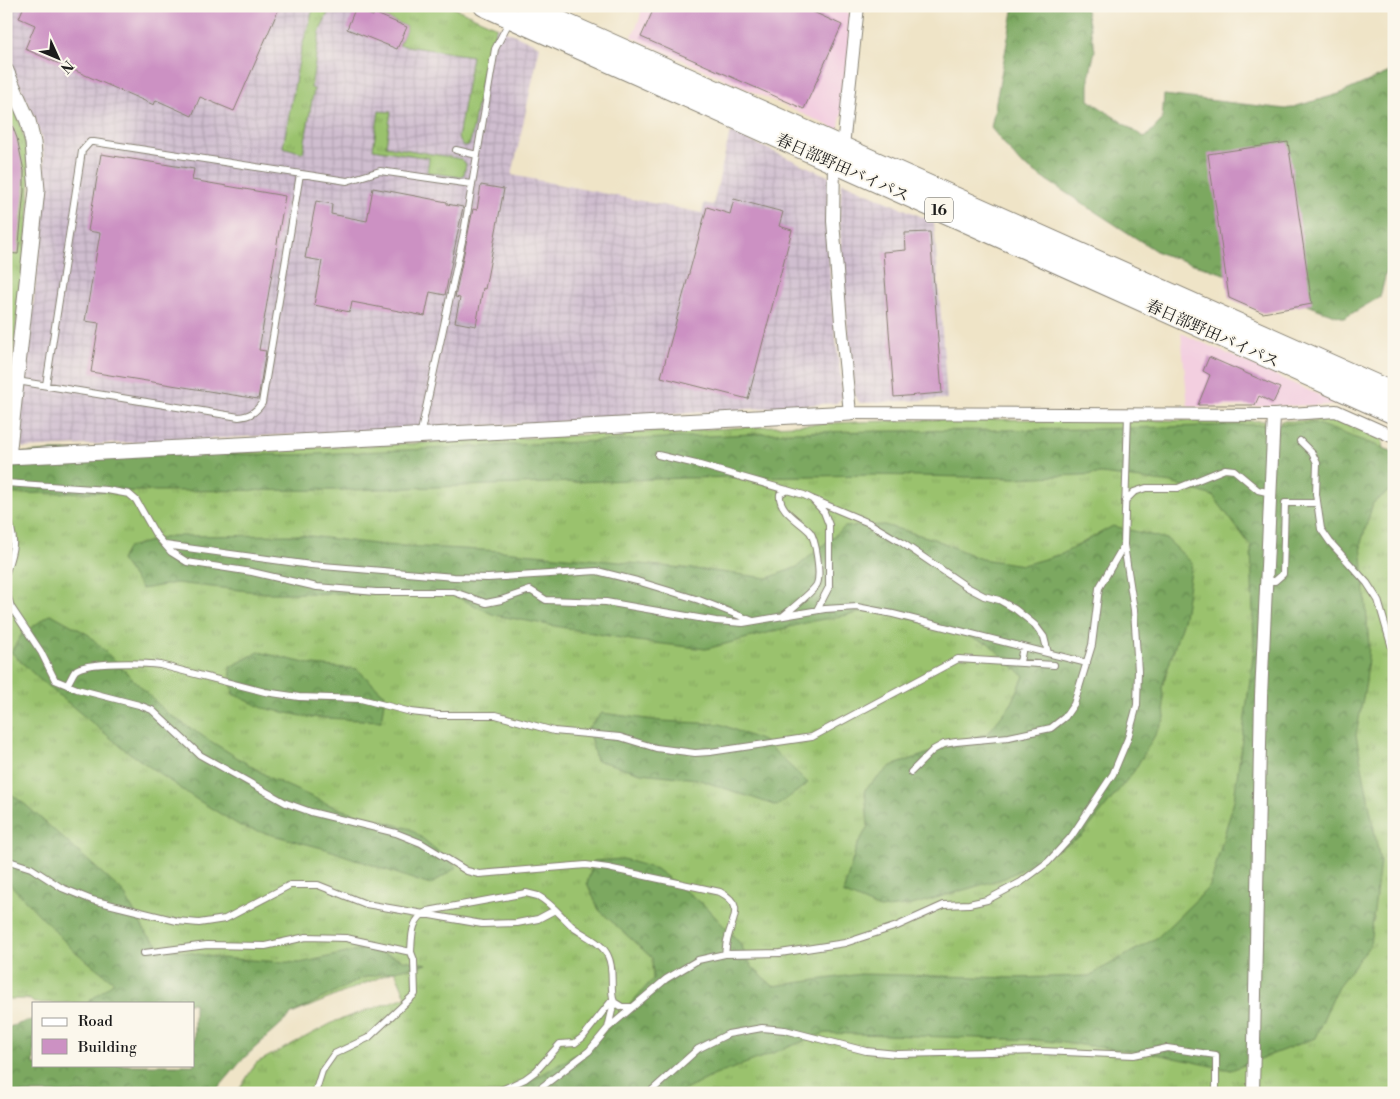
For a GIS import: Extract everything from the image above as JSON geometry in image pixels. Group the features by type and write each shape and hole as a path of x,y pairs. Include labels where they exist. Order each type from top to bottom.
{"highway":[{"name":"春日部野田バイパス","path":"484,6 519,12 839,155 1394,393"},
{"name":"春日部野田バイパス","path":"839,155 1394,414"}],"street":[{"path":"850,413 833,221 839,155 858,6"},
{"path":"6,72 28,121 34,150 37,190 7,457 850,413 1274,415 1336,411 1394,437"},
{"path":"1253,1093 1259,780 1274,415"}],"lane":[{"path":"420,436 464,232 495,49 519,12"},
{"path":"46,385 82,151 86,145 94,142 347,181 380,170 472,184"},
{"path":"456,150 477,155"},
{"path":"17,381 239,417 248,416 258,410 262,404 300,174"},
{"path":"534,1093 588,1051 608,1028 666,979 698,960 725,954 780,953 816,949 845,943 897,926 944,905 969,904 987,900 1021,882 1048,862 1071,837 1113,774 1128,738 1137,705 1138,671 1134,610 1124,544 1128,414"},
{"path":"1300,441 1312,454 1317,463 1316,494 1321,528 1330,542 1367,583 1378,600 1394,655"},
{"path":"658,455 786,490 812,499 869,524 901,542 966,587 984,596 999,600 1015,609 1035,625 1044,637 1048,653"},
{"path":"1125,501 1134,492 1146,488 1178,488 1225,469 1234,470 1258,490 1270,493"},
{"path":"6,483 107,490 129,494 136,500 156,535 171,552 187,562 252,572 318,587 376,592 454,592 486,603 530,590 546,600 606,602 716,621 743,623 818,610 857,607 893,614 1087,663"},
{"path":"783,616 817,586 820,568 811,533 788,513 779,498 780,494 786,490"},
{"path":"812,499 824,512 829,525 829,587 818,610"},
{"path":"1266,582 1275,581 1283,574 1285,503 1317,503"},
{"path":"6,513 14,534 13,551 6,572"},
{"path":"910,772 933,750 944,744 1009,737 1051,728 1065,717 1074,704 1092,645 1098,588 1124,544"},
{"path":"165,545 311,565 454,577 488,578 597,572 681,594 754,621"},
{"path":"6,591 11,607 41,652 55,680 77,690 152,710 200,755 286,803 311,812 396,833 421,843 468,871 479,874 586,865 720,892 734,903 736,910 725,954"},
{"path":"1020,662 1023,647"},
{"path":"67,685 75,671 84,666 143,663 160,665 265,692 299,697 361,699 411,712 438,715 496,715 554,731 620,737 656,748 694,753 812,737 958,659 1054,665"},
{"path":"6,860 31,868 62,888 92,900 178,922 199,923 225,920 290,885 318,885 366,904 420,915 482,924 517,923 538,919 555,910"},
{"path":"315,1093 322,1071 334,1054 368,1038 416,994 414,960 411,952 414,926 420,915 428,911 526,893 537,896 574,928 602,948 609,957 613,1001 608,1028"},
{"path":"144,953 207,945 265,946 306,938 346,938 411,952"},
{"path":"613,1001 622,1007 632,1007"},
{"path":"495,1093 526,1079 536,1071 560,1044 575,1043 583,1037 613,1001"},
{"path":"649,1093 698,1049 728,1034 762,1028 785,1030 866,1050 897,1054 1041,1051 1134,1055 1167,1048 1216,1055 1216,1093"}],"shaded area":[{"path":"6,6 450,6 540,46 512,175 702,213 704,203 713,205 730,132 830,177 827,216 831,297 843,396 837,403 529,424 23,448 18,443 44,205 45,175 42,141 35,119 6,55"},
{"path":"642,6 835,6 851,14 854,19 843,108 838,130 632,37 640,18"},
{"path":"842,182 934,222 947,399 860,403 855,397 845,306 839,218"},
{"path":"1181,333 1341,405 1188,407"}],"green space":[{"path":"314,6 331,6 320,31 311,88 314,89 303,153 283,147 301,50"},
{"path":"358,6 450,6 497,27 484,65 469,145 463,146 458,138 472,56 399,45 407,27"},
{"path":"1014,6 1085,6 1095,50 1089,78 1089,100 1145,138 1162,120 1164,95 1286,109 1339,94 1394,70 1394,204 1391,209 1387,270 1380,297 1344,318 1256,284 1159,253 1020,163 991,128"},
{"path":"6,90 18,117 27,148 30,177 28,224 6,416"},
{"path":"379,111 391,112 386,146 461,159 466,164 464,174 460,177 427,172 429,158 373,149"},
{"path":"953,419 1264,421 1268,424 1247,1093 237,1093 256,1063 336,1021 406,997 395,971 217,1045 195,1002 33,1002 29,999 6,999 6,465 270,450"},
{"path":"1338,420 1382,439 1394,491 1394,1093 1255,1093 1280,423 1281,421"},
{"path":"1315,423 1394,452 1394,493 1389,491 1373,503 1361,543 1369,645 1366,682 1356,735 1380,861 1370,945 1338,986 1315,1038 1231,1070 1152,1053 1038,1040 825,1033 713,1076 679,1093 510,1093 594,1044 653,979 652,958 599,910 587,883 594,861 623,859 656,869 704,905 739,942 752,967 773,986 861,974 1015,978 1089,976 1158,937 1210,886 1234,800 1254,649 1251,546 1213,496 1172,483 1102,474 1015,478 872,475 684,478 353,490 6,494 6,454 53,451 296,455 796,432 1096,429"},
{"path":"884,525 934,539 981,559 1023,565 1062,554 1113,526 1167,539 1192,563 1184,617 1162,687 1165,718 1134,771 1082,836 1005,878 912,905 880,909 843,893 856,848 868,826 865,789 891,766 988,733 1012,703 1024,676 988,643 882,609 813,621 706,649 637,641 494,615 451,594 267,593 176,583 142,589 121,560 128,547 172,536 302,535 383,545 502,551 768,578 797,567 845,527"},
{"path":"51,614 89,635 167,713 212,742 272,779 339,809 411,829 457,867 430,885 326,849 242,827 196,799 124,749 38,678 11,652 22,634"},
{"path":"259,652 313,665 357,669 385,695 381,721 307,717 263,708 233,694 230,667"},
{"path":"602,713 661,721 720,724 765,742 808,783 777,806 697,779 641,773 596,760 588,728"},
{"path":"6,790 27,806 123,892 146,933 161,947 218,958 300,963 370,948 403,960 427,964 362,978 293,1013 244,1058 214,1093 6,1093 6,1028 32,1020 32,1066 195,1066 195,1002 88,1002 114,982 72,949 6,880"}],"building":[{"path":"24,6 280,6 234,111 200,97 192,116 156,100 154,105 25,49 35,25 19,18"},
{"path":"655,6 800,6 842,25 804,109 641,37"},
{"path":"355,9 373,16 374,13 407,27 397,49 347,29"},
{"path":"7,112 17,138 24,171 18,254 6,253 11,190 11,171 6,149"},
{"path":"1288,142 1312,304 1263,313 1229,298 1208,154"},
{"path":"101,154 194,169 192,180 285,196 259,350 266,351 258,399 91,372 99,323 85,321 100,233 88,231"},
{"path":"481,185 504,189 476,326 455,322 460,298 455,297 473,209 477,210"},
{"path":"373,188 447,202 447,204 463,207 445,295 430,292 425,316 352,302 350,312 314,305 322,261 305,258 316,201 332,204 331,214 367,221"},
{"path":"734,199 783,212 779,226 792,230 748,399 661,377 707,207 730,214"},
{"path":"930,232 942,393 894,397 883,252 906,250 905,233"},
{"path":"1209,357 1280,388 1273,403 1259,396 1255,405 1198,405 1210,375 1203,371"}]}
